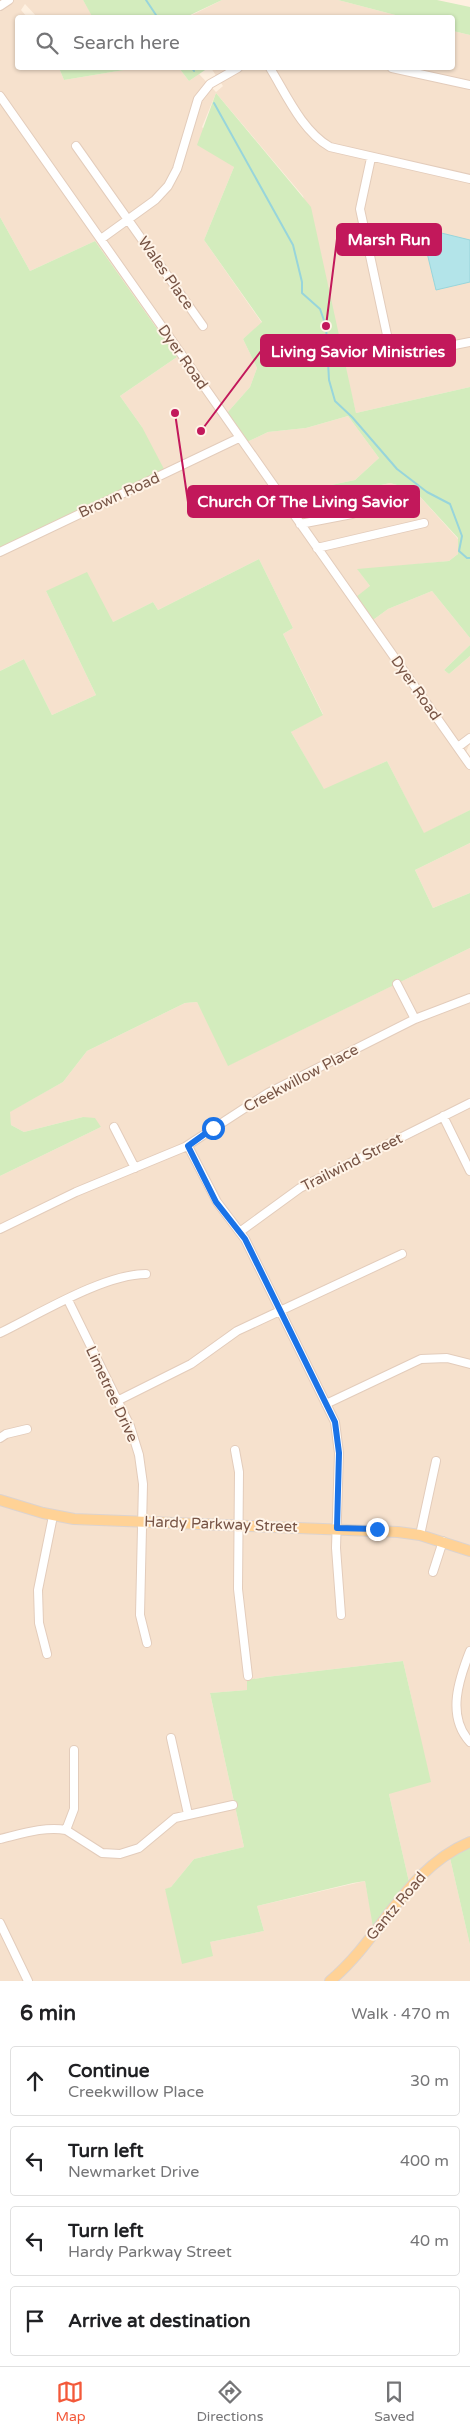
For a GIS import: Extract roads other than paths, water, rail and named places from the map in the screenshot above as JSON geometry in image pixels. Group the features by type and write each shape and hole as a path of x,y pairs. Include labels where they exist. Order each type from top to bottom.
{"main road":[{"name":"Hardy Parkway Street","path":"0,1500 53,1516 88,1520 377,1529 420,1535 470,1551"},
{"name":"Gantz Road","path":"330,1981 351,1961 415,1880 438,1860 470,1842"}],"street":[{"path":"0,6 9,0"},
{"path":"101,239 155,200 168,186 177,169 192,116 202,92 210,84 234,70"},
{"path":"271,70 319,141 330,147 371,158 470,179"},
{"path":"402,70 470,84"},
{"name":"Dyer Road","path":"0,96 470,764"},
{"name":"Wales Place","path":"76,146 203,326"},
{"path":"371,158 360,209 390,349 399,356 470,342"},
{"name":"Brown Road","path":"0,552 239,438"},
{"path":"300,524 352,514 377,505"},
{"path":"317,548 424,523"},
{"path":"458,747 470,738"},
{"path":"397,984 415,1019"},
{"name":"Creekwillow Place","path":"0,1229 76,1192 188,1146 268,1093 415,1019 470,998"},
{"name":"Trailwind Street","path":"241,1231 300,1188 470,1102"},
{"path":"443,1116 470,1171"},
{"path":"114,1127 135,1168"},
{"path":"188,1146 216,1202 241,1231 335,1422 339,1437 336,1558 341,1615"},
{"path":"117,1401 192,1364 223,1340 280,1310 402,1254"},
{"path":"0,1333 109,1280 131,1274 146,1274"},
{"name":"Limetree Drive","path":"68,1300 130,1426 139,1455 143,1484 140,1615 147,1643"},
{"path":"326,1404 421,1359 447,1358 470,1364"},
{"path":"0,1438 6,1434 27,1429"},
{"path":"235,1450 239,1472 238,1589 248,1676"},
{"path":"420,1535 436,1461"},
{"path":"47,1654 39,1623 38,1590 53,1516"},
{"path":"432,1572 442,1541"},
{"path":"470,1650 459,1680 456,1703 458,1718 470,1742"},
{"path":"171,1738 188,1814"},
{"path":"66,1830 74,1809 74,1750"},
{"path":"0,1839 40,1830 66,1830 102,1853 120,1854 139,1848 152,1839 165,1824 175,1818 233,1805"},
{"path":"0,1923 28,1981"}],"water":[{"path":"421,228 470,240 470,282 436,290"}],"waterway":[{"path":"146,0 156,15"},
{"path":"214,103 293,245 302,282 302,293 320,309 326,326 329,380 335,401 352,417 397,469 427,492 450,504 462,536 459,551 467,558 470,558"}],"place":[{"name":"Marsh Run","path":"326,326"},
{"name":"Church Of The Living Savior","path":"175,413"},
{"name":"Living Savior Ministries","path":"201,431"}]}
